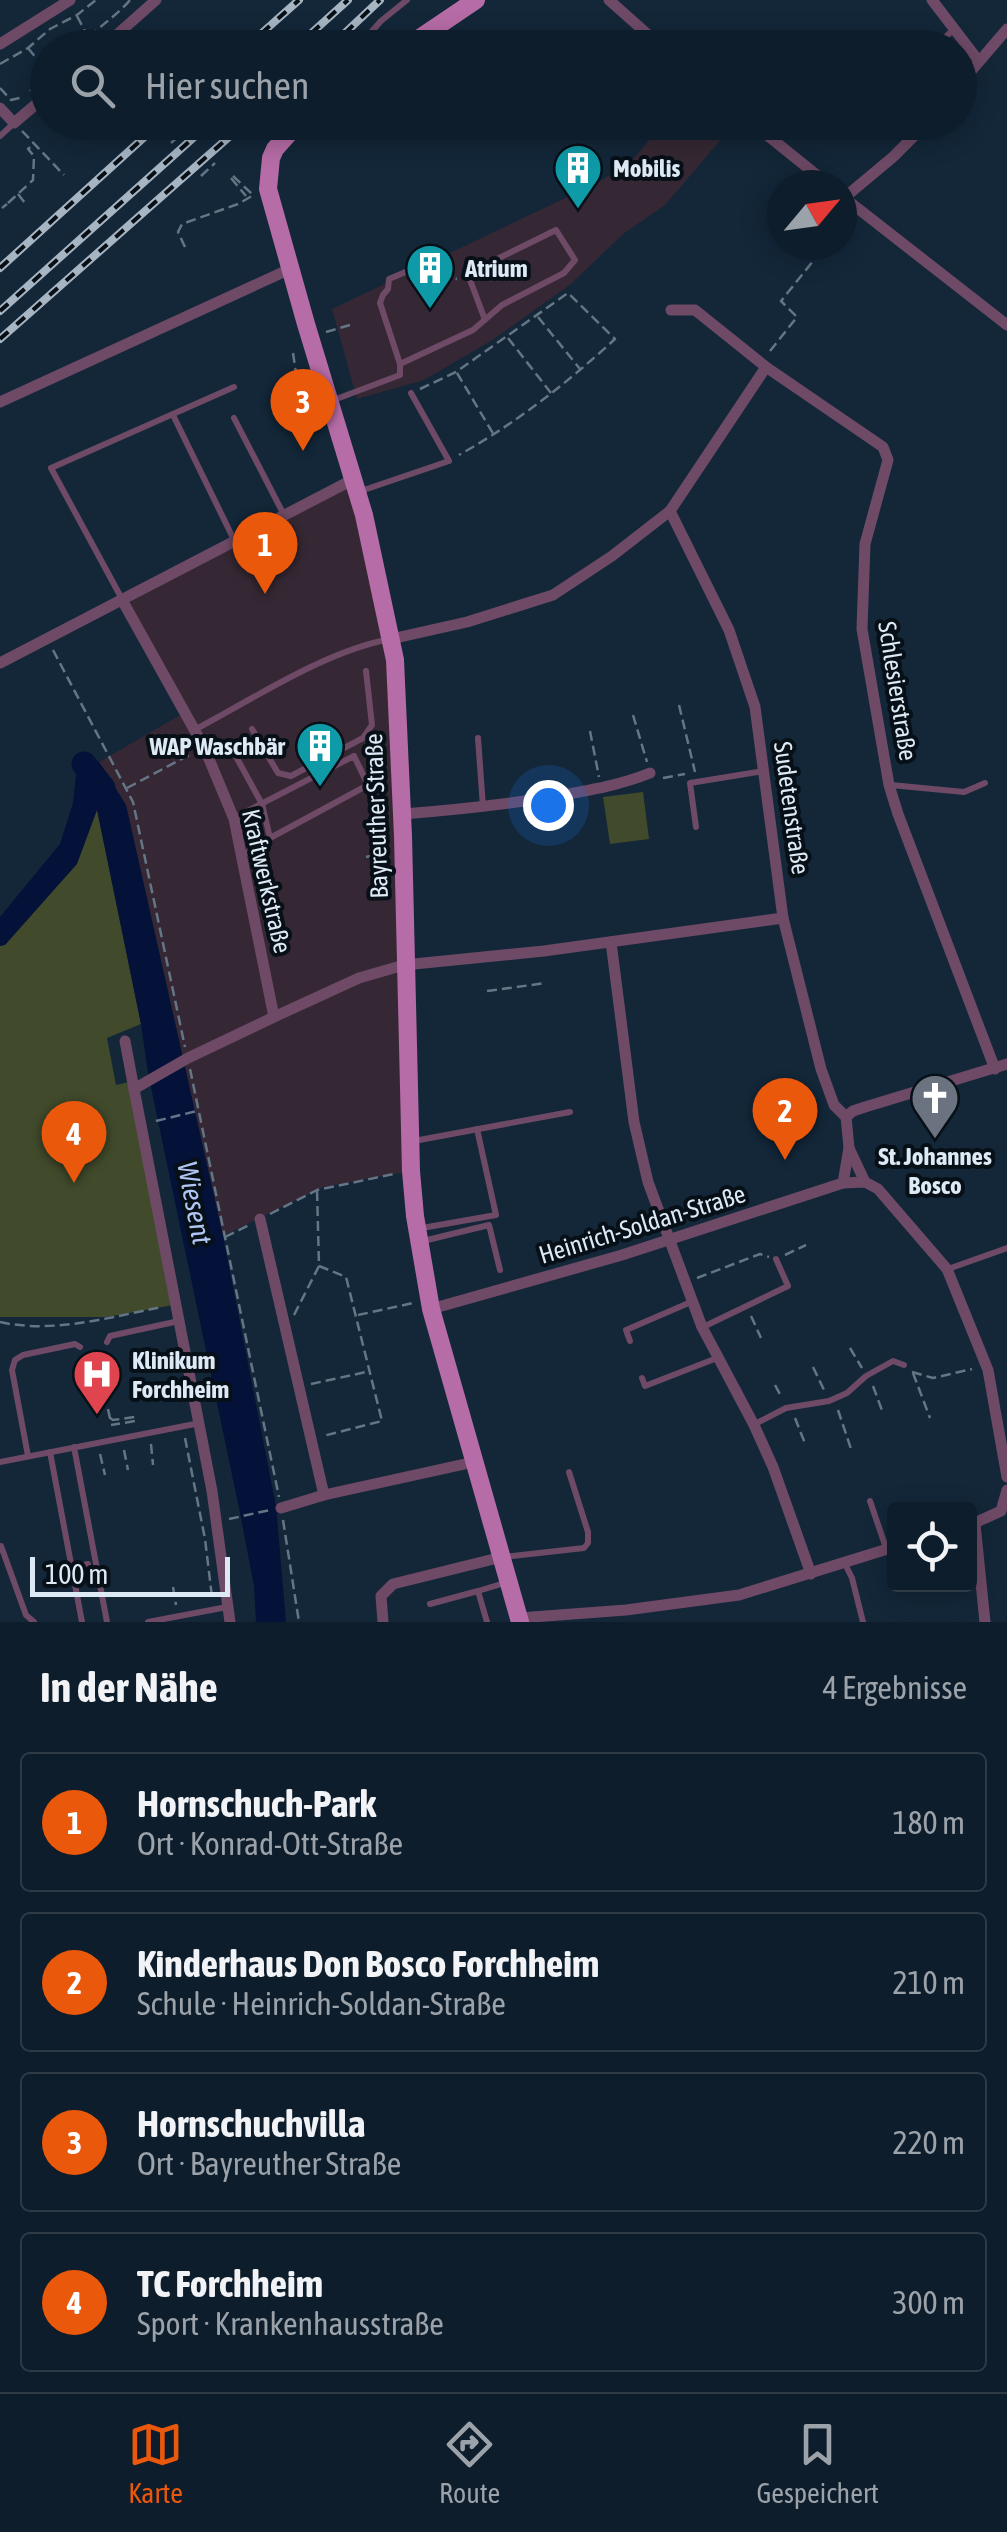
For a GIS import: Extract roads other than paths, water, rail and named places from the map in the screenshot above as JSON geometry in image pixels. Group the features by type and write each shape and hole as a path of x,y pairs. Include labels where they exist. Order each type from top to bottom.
{"main road":[{"path":"432,30 476,0"},
{"name":"Bayreuther Straße","path":"282,140 275,148 269,173 270,200 356,486 391,639 404,850 410,1170 430,1304 519,1620"}],"street":[{"path":"0,44 70,0"},
{"path":"122,30 156,0"},
{"path":"608,0 642,30"},
{"path":"932,0 953,30"},
{"path":"978,60 1007,29"},
{"path":"6,118 30,104"},
{"path":"774,140 810,170"},
{"path":"857,185 910,140"},
{"path":"857,208 1007,325"},
{"path":"0,402 290,269"},
{"path":"391,639 468,622 552,595 612,556 670,511 766,367 695,310 671,310"},
{"name":"Schlesierstraße","path":"766,367 883,447 888,460 866,544 862,629 890,784 898,814 1001,1066"},
{"path":"0,664 284,516 356,486"},
{"name":"Sudetenstraße","path":"670,511 730,630 755,707 783,918 821,1069 834,1105 846,1117"},
{"name":"Kraftwerkstraße","path":"122,600 204,747 234,819 274,1016"},
{"path":"402,814 483,808 601,788 648,774"},
{"path":"139,1085 274,1016 359,978 404,966 783,918"},
{"path":"611,942 634,1122 648,1182 691,1302 773,1467 811,1574"},
{"path":"125,1040 139,1085 200,1423 230,1622"},
{"path":"842,1183 849,1148 846,1117 853,1111 1001,1066"},
{"path":"849,1148 864,1182 878,1189 947,1269 988,1370 1002,1418 1007,1477"},
{"name":"Heinrich-Soldan-Straße","path":"430,1304 622,1255 842,1183 864,1182"},
{"path":"260,1218 324,1495"},
{"path":"279,1508 474,1462"},
{"path":"977,1522 1001,1511 1007,1490"},
{"path":"519,1620 627,1616 739,1595 887,1549"},
{"path":"383,1622 381,1596 393,1584 502,1557"},
{"path":"977,1562 985,1622"}],"lane":[{"path":"374,30 407,0"},
{"path":"0,136 6,118"},
{"path":"400,364 473,330 502,305 564,273 575,260 556,230 469,277 484,320"},
{"path":"330,401 400,374 380,302 388,290 389,279 415,268"},
{"path":"122,600 51,468 234,387"},
{"path":"356,486 449,461 412,393"},
{"path":"173,414 234,542"},
{"path":"234,418 284,516"},
{"path":"194,730 334,656 391,639"},
{"path":"252,729 278,773 291,776 363,738 372,725 366,671"},
{"path":"478,738 483,808"},
{"path":"228,742 262,804 270,838"},
{"path":"234,819 354,756 368,785 241,857"},
{"path":"696,827 690,783 765,771"},
{"path":"890,784 964,792 985,783"},
{"path":"410,1142 570,1112"},
{"path":"419,1235 496,1215 478,1129"},
{"path":"419,1235 488,1225 500,1270"},
{"path":"947,1269 1007,1248"},
{"path":"702,1327 788,1286 776,1260"},
{"path":"630,1341 626,1330 691,1302"},
{"path":"107,1342 110,1336 181,1320"},
{"path":"28,1456 12,1370 15,1360 75,1344 80,1347"},
{"path":"642,1378 645,1386 717,1358"},
{"path":"754,1425 789,1408 848,1394 893,1361 904,1365"},
{"path":"0,1462 200,1423"},
{"path":"74,1447 107,1622"},
{"path":"50,1452 82,1622"},
{"path":"502,1557 584,1548 588,1532 569,1472"},
{"path":"870,1502 887,1541"},
{"path":"1,1546 26,1614 34,1622"},
{"path":"844,1563 852,1578 863,1622"},
{"path":"72,1568 88,1564"},
{"path":"430,1604 509,1582"},
{"path":"478,1591 487,1622"},
{"path":"148,1622 228,1607"}],"water":[{"path":"99,762 126,805 223,1236 276,1506 286,1622 256,1622 254,1586 240,1513 97,810 77,864 0,946 0,917 60,844 73,803 76,775"}],"waterway":[{"name":"Wiesent","path":"84,764 103,788"}],"railway":[{"path":"265,30 299,0"},
{"path":"315,30 348,0"},
{"path":"348,30 380,0"},
{"path":"0,268 141,140"},
{"path":"0,311 191,140"},
{"path":"0,339 226,140"}],"place":[{"name":"Mobilis","path":"578,210"},
{"name":"Atrium","path":"430,310"},
{"name":"Hornschuchvilla","path":"303,451"},
{"name":"Hornschuch-Park","path":"265,594"},
{"name":"WAP Waschbär","path":"320,788"},
{"name":"St. Johannes Bosco","path":"935,1140"},
{"name":"Kinderhaus Don Bosco Forchheim","path":"785,1160"},
{"name":"TC Forchheim","path":"74,1183"},
{"name":"Klinikum Forchheim","path":"97,1416"}]}
